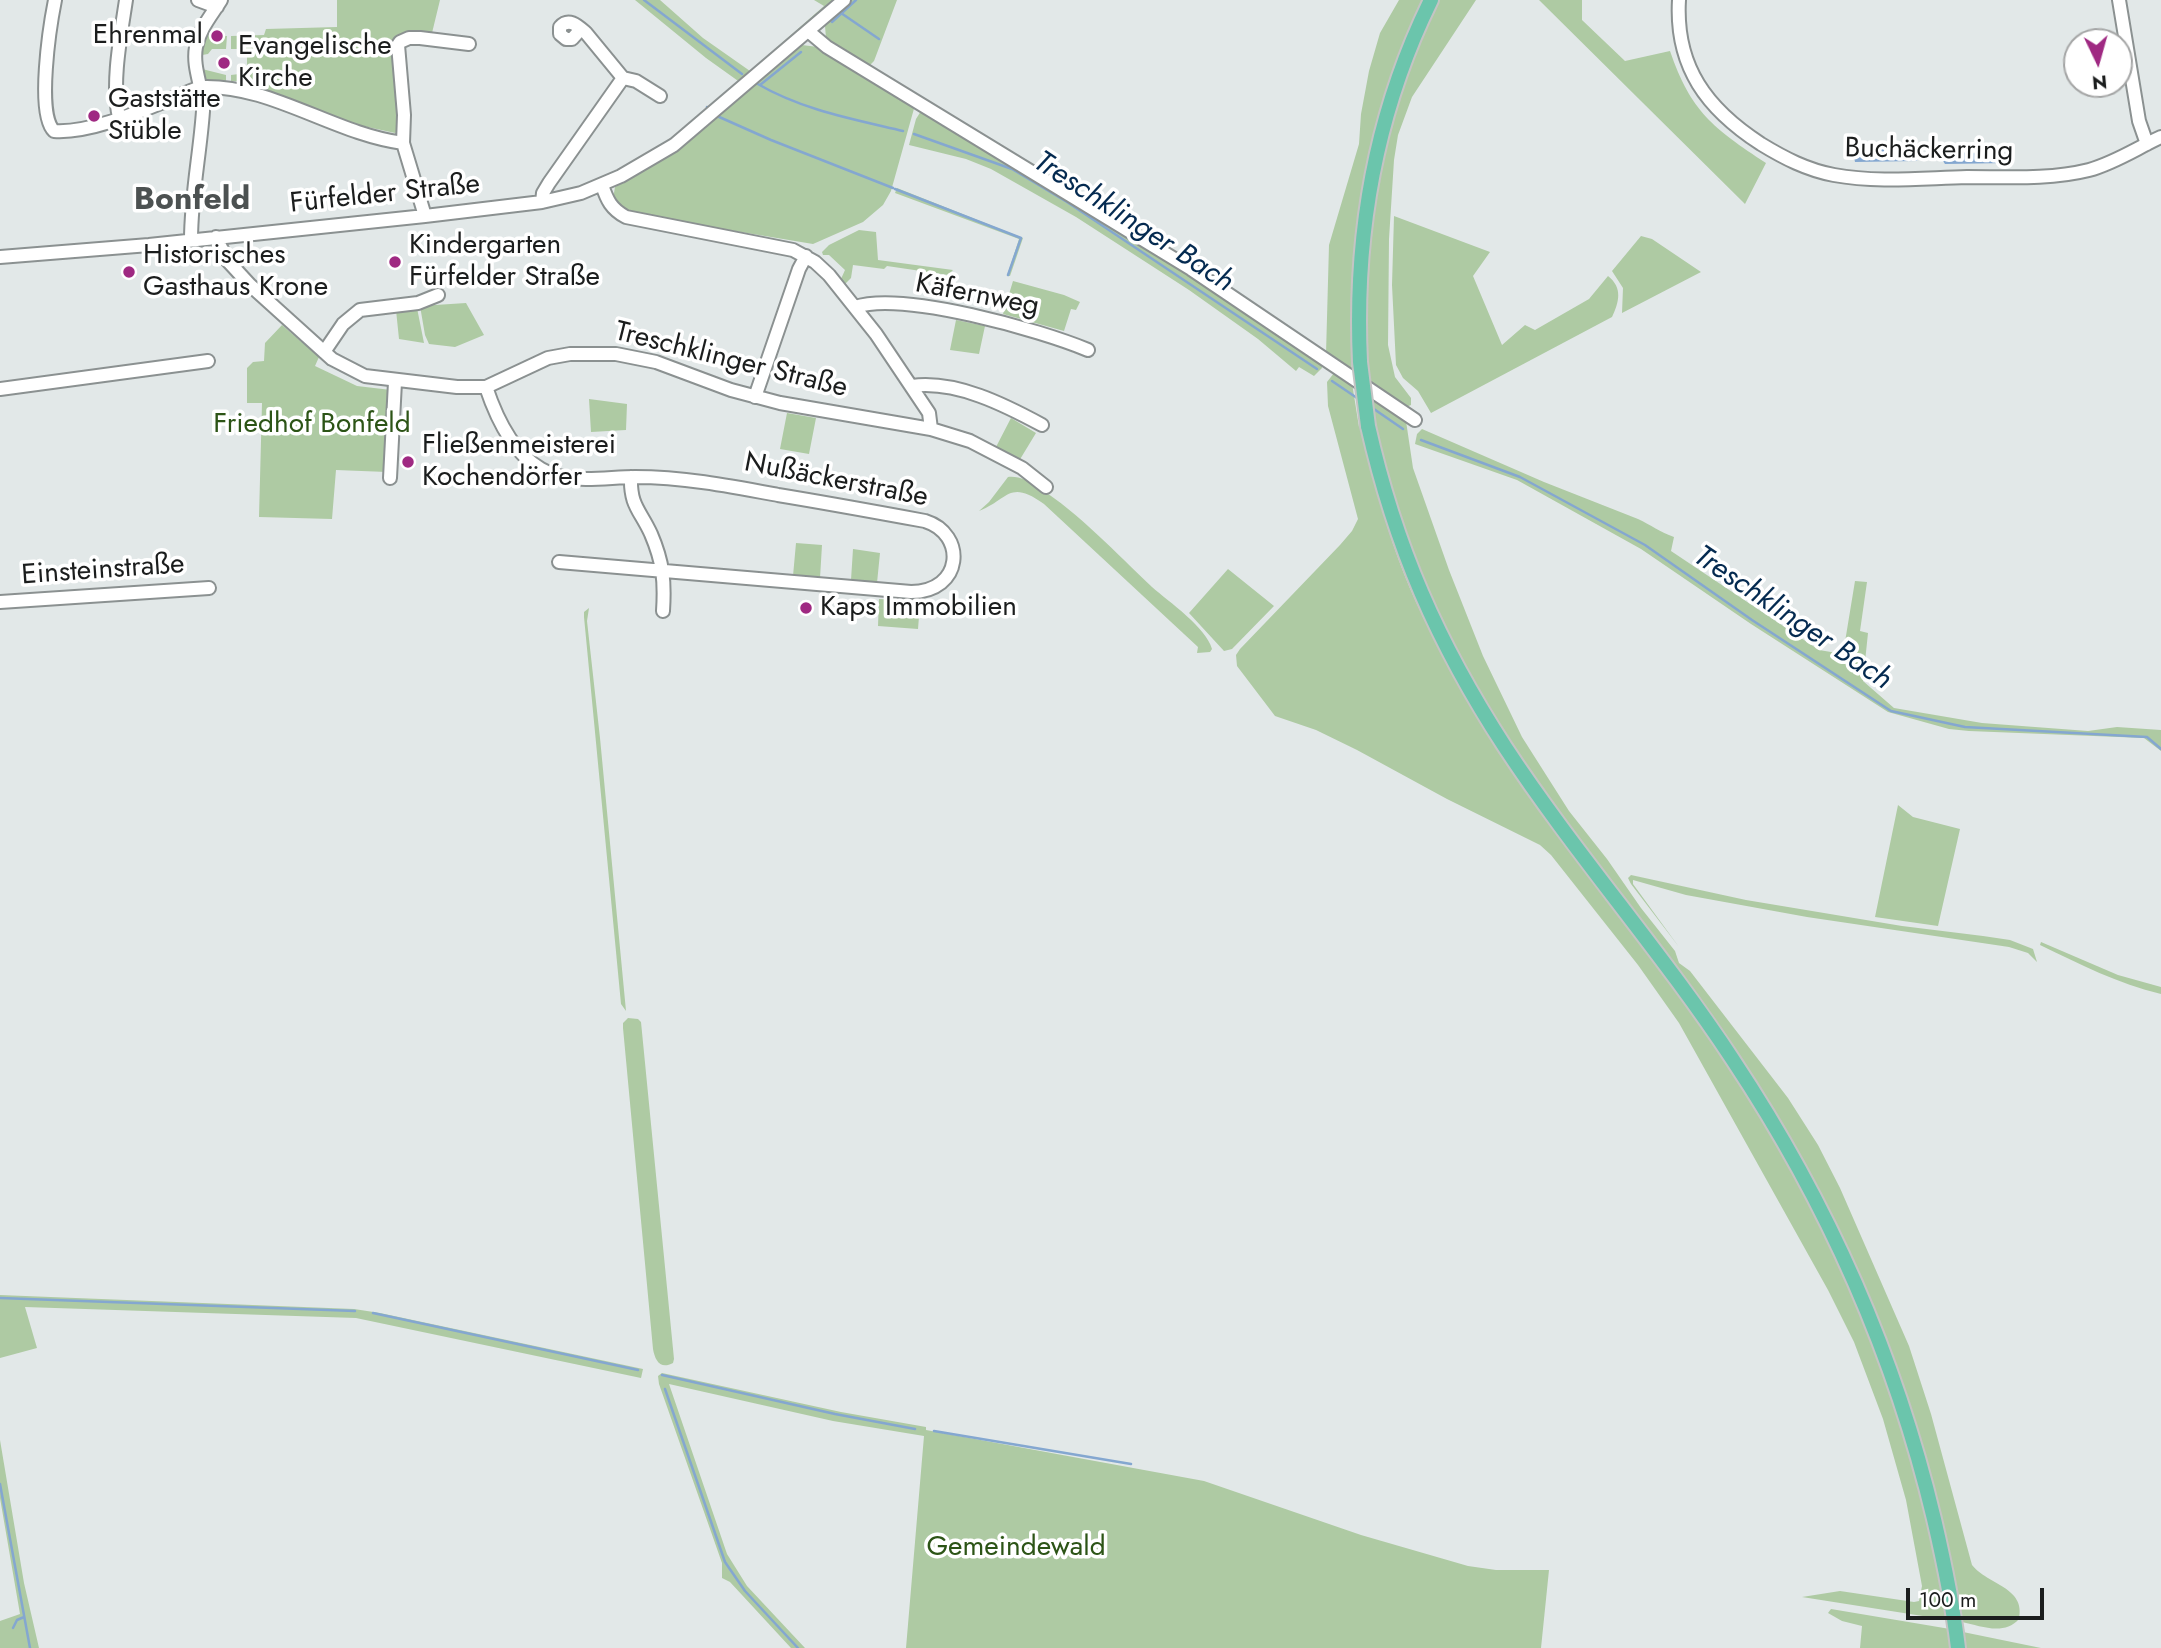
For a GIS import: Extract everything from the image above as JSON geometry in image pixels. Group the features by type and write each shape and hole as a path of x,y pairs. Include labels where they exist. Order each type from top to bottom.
{"main road":[{"path":"1431,0 1417,27 1389,103 1370,181 1360,260 1360,362 1368,426 1388,509 1431,617 1469,687 1521,770 1731,1057 1793,1158 1823,1215 1883,1350 1906,1416 1938,1537 1958,1648"}],"street":[{"path":"55,0 46,66 47,115 49,126 54,131 85,128 201,87 235,88 364,135 403,143"},
{"path":"120,117 117,99 118,67 126,0"},
{"path":"191,240 202,113 201,87 195,67 196,49 205,23 219,3 198,0"},
{"name":"Fürfelder Straße","path":"0,257 425,216 542,202 602,185 646,163 674,145 844,0"},
{"name":"Buchäckerring","path":"1679,0 1680,36 1686,59 1706,98 1719,113 1780,156 1822,173 1859,178 1900,179 2053,175 2097,167 2124,157 2161,137"},
{"path":"2119,0 2140,121 2147,144"},
{"path":"581,29 623,78 636,81 660,96"},
{"path":"808,31 827,47 1191,269 1415,420"},
{"path":"425,216 403,143 404,115 398,56 400,42 409,38 420,38 469,44"},
{"path":"542,202 543,193 549,183 623,78"},
{"path":"602,185 609,204 626,216 793,250 806,256 829,275 855,307 929,413 931,429"},
{"name":"Treschklinger Straße","path":"216,237 220,249 234,270 324,352 343,366 365,376 395,382 465,388 486,387 548,358 594,352 616,354 656,362 755,397 855,418 931,429 970,441 1022,468 1046,487"},
{"path":"755,397 799,269 806,256"},
{"path":"324,352 343,324 360,310 418,303 438,295"},
{"name":"Käfernweg","path":"855,307 880,303 965,315 1017,326 1088,350"},
{"path":"0,389 208,361"},
{"path":"390,478 395,382"},
{"path":"912,386 939,387 983,397 1042,425"},
{"name":"Nußäckerstraße","path":"486,387 520,452 543,471 575,478 690,479 925,521 936,525 947,536 953,562 943,583 923,592 559,562"},
{"path":"631,477 631,499 650,532 664,570 663,611"},
{"name":"Einsteinstraße","path":"0,602 209,588"}],"green space":[{"path":"337,0 440,0 432,33 402,36 400,130 395,133 340,121 266,93 264,83 231,81 231,75 247,73 247,49 231,49 231,36 264,35 266,29 337,27"},
{"path":"635,0 660,0 703,38 750,71 824,6 814,0 839,0 741,83"},
{"path":"852,0 897,0 874,61 868,67 830,44 826,38 825,26"},
{"path":"1399,0 1425,0 1391,81 1368,164 1355,249 1352,373 1326,354 1329,245 1359,144 1369,71 1380,33"},
{"path":"1437,0 1476,0 1412,97 1398,135 1389,239 1388,345 1395,377 1411,398 1411,405 1404,408 1369,384 1363,323 1370,221 1384,145 1406,72"},
{"path":"1539,0 1582,0 1582,20 1625,61 1670,51 1686,89 1706,117 1766,163 1745,204"},
{"path":"206,35 227,36 226,49 212,49 208,54 202,55 202,69 226,75 226,81 205,81 202,76 200,58"},
{"path":"802,45 818,47 915,105 891,191 883,205 863,222 813,244 620,210 613,199 615,187 676,149"},
{"path":"921,111 1144,243 1321,361 1322,368 1314,376 1299,367 1296,371 1258,339 1189,290 1076,217 991,169 966,159 909,145"},
{"path":"897,188 1023,238 1010,276 1007,276 1019,239 895,193"},
{"path":"1394,216 1490,252 1473,276 1502,345 1525,325 1535,330 1589,299 1608,276 1618,290 1612,317 1431,413 1418,391 1403,378 1396,365 1392,285"},
{"path":"859,230 876,232 878,260 953,270 948,275 887,266 884,269 853,265 851,278 845,284 841,279 845,270 822,252 829,245"},
{"path":"1641,236 1652,239 1701,272 1622,313 1623,288 1612,271"},
{"path":"1013,281 1080,302 1076,310 1071,309 1064,331 1003,314"},
{"path":"466,303 484,335 455,347 429,344 420,306"},
{"path":"417,308 424,343 399,339 396,310"},
{"path":"956,320 985,326 979,354 950,350"},
{"name":"Friedhof Bonfeld","path":"282,325 319,357 315,366 357,386 391,390 387,472 336,470 332,519 259,517 262,403 247,403 247,368 253,362 264,361 265,343"},
{"path":"1334,373 1339,373 1352,383 1359,427 1362,427 1375,485 1393,544 1429,629 1470,695 1729,1065 1769,1129 1839,1262 1895,1401 1917,1473 1948,1620 1802,1597 1840,1591 1919,1601 1922,1586 1906,1500 1883,1419 1854,1342 1828,1290 1679,1023 1638,965 1551,855 1540,845 1316,730 1275,716 1237,666 1236,655 1240,649 1340,545 1358,519 1328,406 1327,382"},
{"path":"1372,396 1406,421 1413,468 1449,570 1483,656 1522,737 1569,811 1675,951 1679,963 1690,971 1788,1098 1818,1145 1840,1188 1909,1346 1931,1414 1972,1565 2017,1600 2020,1608 2019,1619 2013,1624 1992,1628 1962,1622 1935,1499 1900,1382 1855,1268 1799,1155 1539,787 1473,685 1436,615 1394,508 1377,435"},
{"path":"589,399 627,404 626,430 591,432"},
{"path":"787,413 816,418 809,454 780,449"},
{"path":"1011,418 1036,433 1019,461 996,447"},
{"path":"1422,429 1638,519 1674,537 1671,551 1819,650 1843,654 1855,581 1867,582 1860,631 1868,633 1863,681 1894,708 1982,723 2088,731 2117,727 2161,730 2161,751 2144,738 1949,729 1888,712 1641,549 1517,480 1415,444 1417,434"},
{"path":"1008,477 1020,478 1034,485 1083,522 1195,624 1208,641 1212,649 1210,652 1197,653 1198,647 1044,504 1016,492 979,511"},
{"path":"796,543 822,545 820,578 793,576"},
{"path":"853,549 880,553 877,583 851,580"},
{"path":"1228,569 1274,606 1232,649 1224,651 1189,613"},
{"path":"879,599 917,601 920,604 918,629 878,626"},
{"path":"589,608 587,621 626,1011 621,1004 584,617 584,612"},
{"path":"1898,805 1913,817 1960,829 1938,926 1875,917"},
{"path":"1631,875 1746,900 1902,926 2010,940 2033,949 2037,962 2028,953 2009,947 1807,917 1686,895 1633,880 1633,884 1679,947 1631,884 1628,878"},
{"path":"2041,942 2118,975 2161,987 2161,994 2099,973 2040,945"},
{"path":"628,1018 641,1022 674,1359 673,1363 668,1365 661,1365 653,1349 623,1028 623,1023"},
{"path":"0,1295 354,1309 643,1369 641,1378 356,1318 25,1307 37,1348 0,1358"},
{"name":"Gemeindewald","path":"662,1373 841,1412 926,1427 926,1430 1204,1481 1361,1535 1468,1566 1496,1570 1549,1570 1541,1648 906,1648 924,1436 833,1421 669,1384 727,1554 747,1586 805,1648 791,1648 730,1582 722,1578 722,1563 659,1384 658,1376"},
{"path":"0,1440 24,1583 39,1648 0,1648 0,1621 20,1614 0,1498"},
{"path":"1831,1609 1950,1629 1953,1648 1860,1648 1862,1626 1842,1621 1828,1613"},
{"path":"1963,1632 2041,1648 1964,1648"}],"water":[{"path":"1856,148 1914,150 1918,153 1917,161 1855,162 1853,152"},
{"path":"1952,152 2009,155 2012,158 2008,163 1945,164 1943,161"}],"waterway":[{"name":"Treschklinger Bach","path":"644,0 742,74"},
{"path":"832,22 856,0"},
{"path":"841,13 879,39"},
{"path":"760,85 801,52"},
{"name":"Treschklinger Bach","path":"756,83 809,107 903,131"},
{"path":"717,116 893,188"},
{"name":"Treschklinger Bach","path":"914,134 1012,169 1067,202 1317,369"},
{"path":"895,189 1021,238 1008,275"},
{"name":"Treschklinger Bach","path":"1332,381 1360,400"},
{"name":"Treschklinger Bach","path":"1371,407 1403,429"},
{"name":"Treschklinger Bach","path":"1421,440 1520,477 1645,545 1752,620 1891,711 1965,727 2147,737 2161,749"},
{"path":"0,1298 355,1311"},
{"path":"373,1313 638,1370"},
{"path":"662,1375 915,1429"},
{"path":"665,1389 725,1562 745,1591 798,1648"},
{"path":"934,1431 1131,1464"},
{"path":"0,1484 30,1648"},
{"path":"13,1628 17,1620 24,1617"}],"place":[{"name":"Ehrenmal","path":"217,36"},
{"name":"Evangelische Kirche","path":"224,63"},
{"name":"Gaststätte Stüble","path":"94,116"},
{"name":"Kindergarten Fürfelder Straße","path":"395,262"},
{"name":"Historisches Gasthaus Krone","path":"129,272"},
{"name":"Fließenmeisterei Kochendörfer","path":"408,462"},
{"name":"Kaps Immobilien","path":"806,608"}],"district":[{"name":"Bonfeld","path":"192,201"}]}
